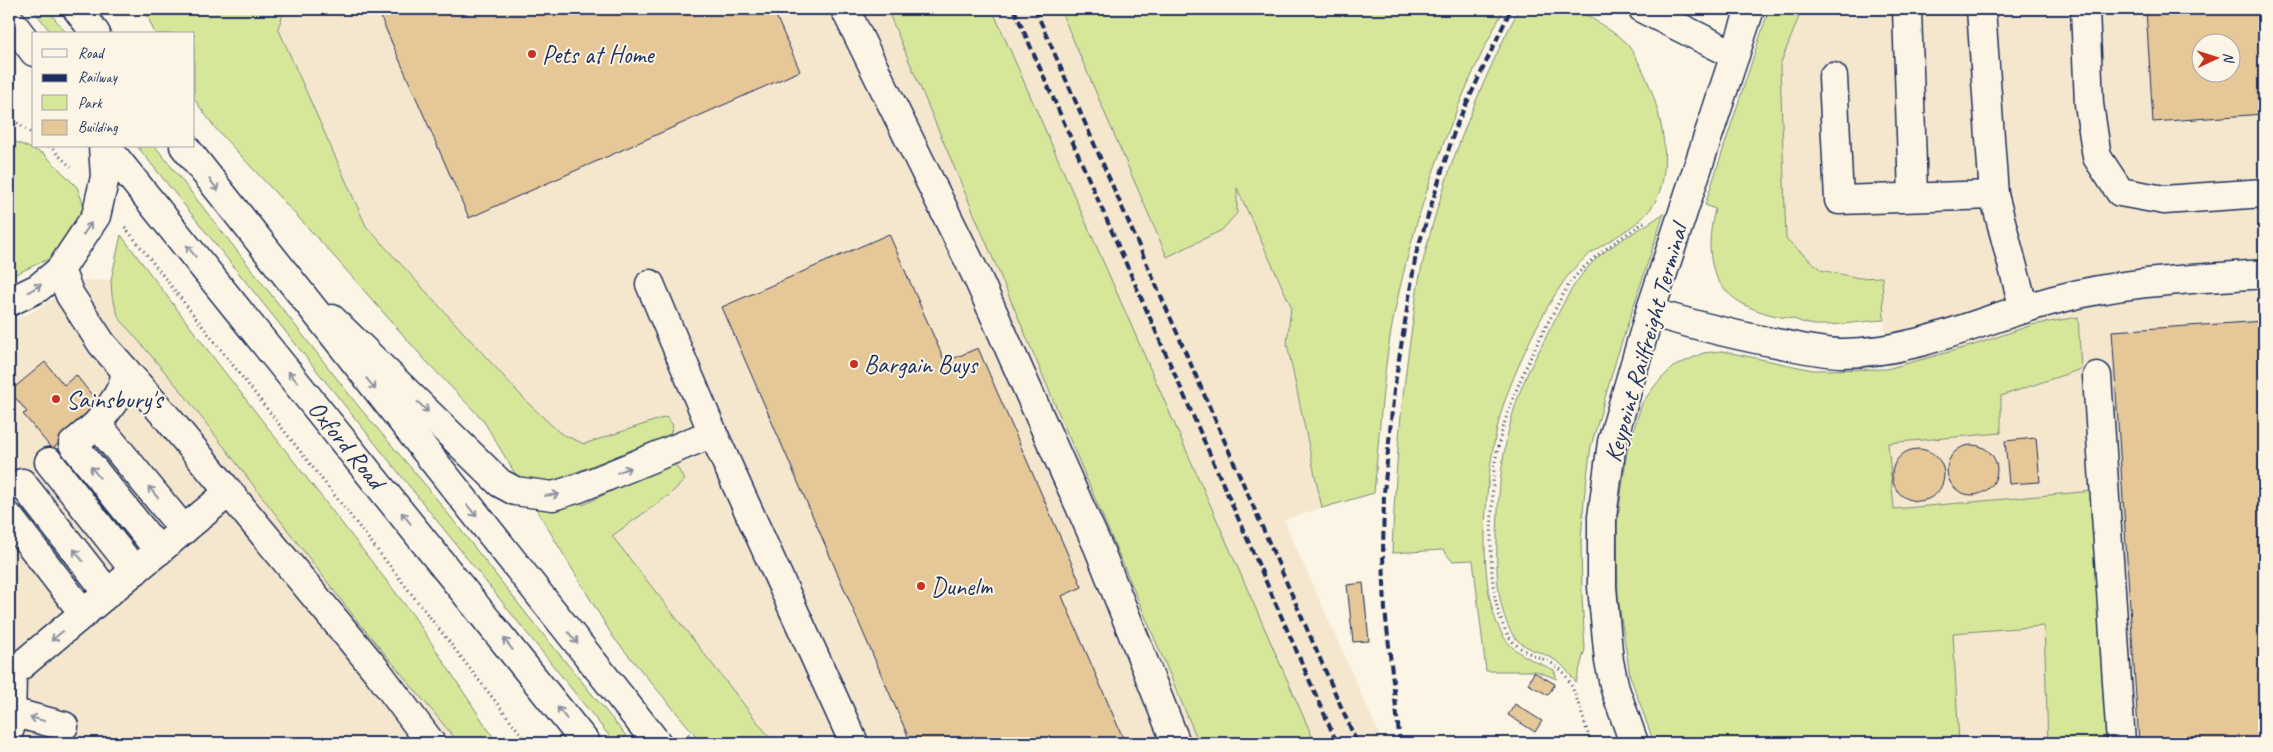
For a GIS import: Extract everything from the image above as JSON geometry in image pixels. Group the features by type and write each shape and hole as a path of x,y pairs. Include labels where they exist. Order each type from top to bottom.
{"main road":[{"path":"77,9 94,32"},
{"path":"845,9 979,281 1099,550 1176,743"},
{"path":"1643,9 1735,55"},
{"name":"Keypoint Railfreight Terminal","path":"1630,742 1609,661 1602,587 1602,517 1612,442 1650,312 1750,9"},
{"path":"1907,9 1914,196"},
{"path":"1982,9 1994,195 2024,309"},
{"path":"2085,9 2089,104 2097,157 2120,192 2164,200 2264,193"},
{"path":"9,19 32,49"},
{"path":"1833,76 1839,200 1914,196 1994,195"},
{"path":"9,302 38,288 60,270 96,216 102,198 105,177 102,148"},
{"name":"Oxford Road","path":"108,148 586,743"},
{"path":"186,148 275,264 657,743"},
{"path":"275,264 500,482 515,491 553,496 562,494 713,433"},
{"path":"60,270 70,295 102,344 229,492 377,671 431,743"},
{"path":"1650,312 1726,334 1841,353 1892,349 1942,337 2057,299 2107,289 2160,282 2264,274"},
{"path":"650,284 713,433 854,743"},
{"path":"108,593 15,488 96,424 116,398 125,378 125,370"},
{"path":"2096,376 2121,743"},
{"path":"96,424 184,530"},
{"path":"73,444 159,551"},
{"path":"49,462 135,571"},
{"path":"64,726 10,722 10,670 84,614 229,492"},
{"path":"9,517 84,614"}],"path":[{"path":"9,117 32,134"},
{"path":"51,148 102,198 528,743"},
{"path":"1591,743 1578,706 1562,671 1516,646 1508,635 1498,612 1493,585 1491,554 1494,469 1512,399 1569,284 1580,269 1594,257 1650,218"}],"shaded area":[{"path":"285,9 887,9 1199,743 774,743 612,536 582,506 561,478 529,404 366,226 278,28"},
{"path":"893,9 1060,9 1095,90 1237,187 1291,306 1287,344 1322,508 1284,520 1383,743 1221,743"},
{"path":"1802,9 2264,9 2264,743 1882,743 1887,369 1882,277 1859,278 1821,270 1786,240 1780,65"},
{"path":"83,280 111,280 112,296 119,318 182,392 459,743 9,743 9,322 32,312"}],"green space":[{"path":"33,9 47,9 65,32 50,32"},
{"path":"163,9 285,9 278,28 366,226 529,404 560,433 584,444 666,417 673,425 670,435 561,478 583,505 673,461 685,480 669,495 612,536 774,743 702,743 613,637 483,420 426,361 324,245 216,129 195,100 195,32 154,32 146,12"},
{"path":"887,9 992,9 1315,743 1199,743"},
{"path":"1060,9 1504,9 1450,125 1410,247 1388,351 1374,493 1322,508 1287,344 1291,306 1237,188 1237,213 1222,230 1167,257"},
{"path":"1519,9 1574,9 1593,19 1623,40 1637,59 1646,77 1660,119 1664,141 1665,163 1662,183 1651,208 1637,223 1585,258 1572,270 1553,297 1514,376 1503,406 1491,460 1485,529 1486,564 1490,597 1498,625 1510,645 1525,656 1554,670 1557,679 1536,671 1486,671 1473,560 1452,561 1443,550 1392,553 1401,416 1420,275 1438,208 1461,139 1488,72"},
{"path":"1769,9 1802,9 1780,65 1786,239 1821,270 1859,278 1882,277 1884,320 1815,325 1769,314 1750,307 1734,298 1722,286 1714,271 1710,254 1715,209 1705,205"},
{"path":"11,140 44,154 77,187 86,211 57,255 9,277 9,142"},
{"path":"139,148 157,148 359,407 428,488 528,616 632,743 615,743"},
{"path":"1664,213 1616,360 1591,446 1581,540 1585,649 1576,682 1558,662 1525,646 1515,638 1506,622 1498,587 1497,551 1500,480 1506,441 1516,403 1526,377 1562,306 1578,280 1606,250"},
{"path":"121,235 413,615 497,743 459,743 355,618 182,392 119,318 112,296 111,280"},
{"path":"2078,317 2081,369 2001,396 2001,433 1888,443 1894,509 2093,491 2110,743 2048,743 2044,626 1953,633 1959,743 1654,743 1630,676 1618,598 1617,524 1627,452 1642,403 1657,383 1673,367 1703,353 1722,351 1813,370 1887,369 1971,346 2032,325"}],"building":[{"path":"377,9 773,9 800,71 469,218"},
{"path":"2146,9 2264,9 2264,114 2153,122"},
{"path":"889,234 945,362 978,348 1082,587 1062,596 1123,738 1111,743 911,743 722,307"},
{"path":"2264,321 2264,743 2139,743 2112,331"},
{"name":"Sainsbury's","path":"45,362 64,385 76,375 102,408 52,449 23,414 27,412 10,391"},
{"path":"2036,438 2040,482 2009,484 2005,441"},
{"path":"1977,445 1990,452 1996,460 1996,480 1990,488 1982,494 1967,495 1954,488 1948,480 1947,465 1954,452 1962,446"},
{"path":"1913,449 1923,449 1937,456 1944,470 1944,480 1937,494 1923,501 1913,501 1903,497 1896,490 1892,480 1892,470 1896,460 1903,453"},
{"path":"1363,583 1369,641 1353,642 1347,585"},
{"path":"1534,672 1555,684 1548,695 1528,684"},
{"path":"1515,704 1542,721 1535,732 1508,715"}],"railway":[{"path":"1014,9 1337,743"},
{"path":"1035,9 1357,743"},
{"path":"1400,743 1385,610 1383,555 1384,493 1394,390 1416,254 1456,126 1511,9"}],"place":[{"name":"Pets at Home","path":"532,54"},
{"name":"Bargain Buys","path":"854,364"},
{"name":"Sainsbury's","path":"56,399"},
{"name":"Dunelm","path":"921,586"}]}
